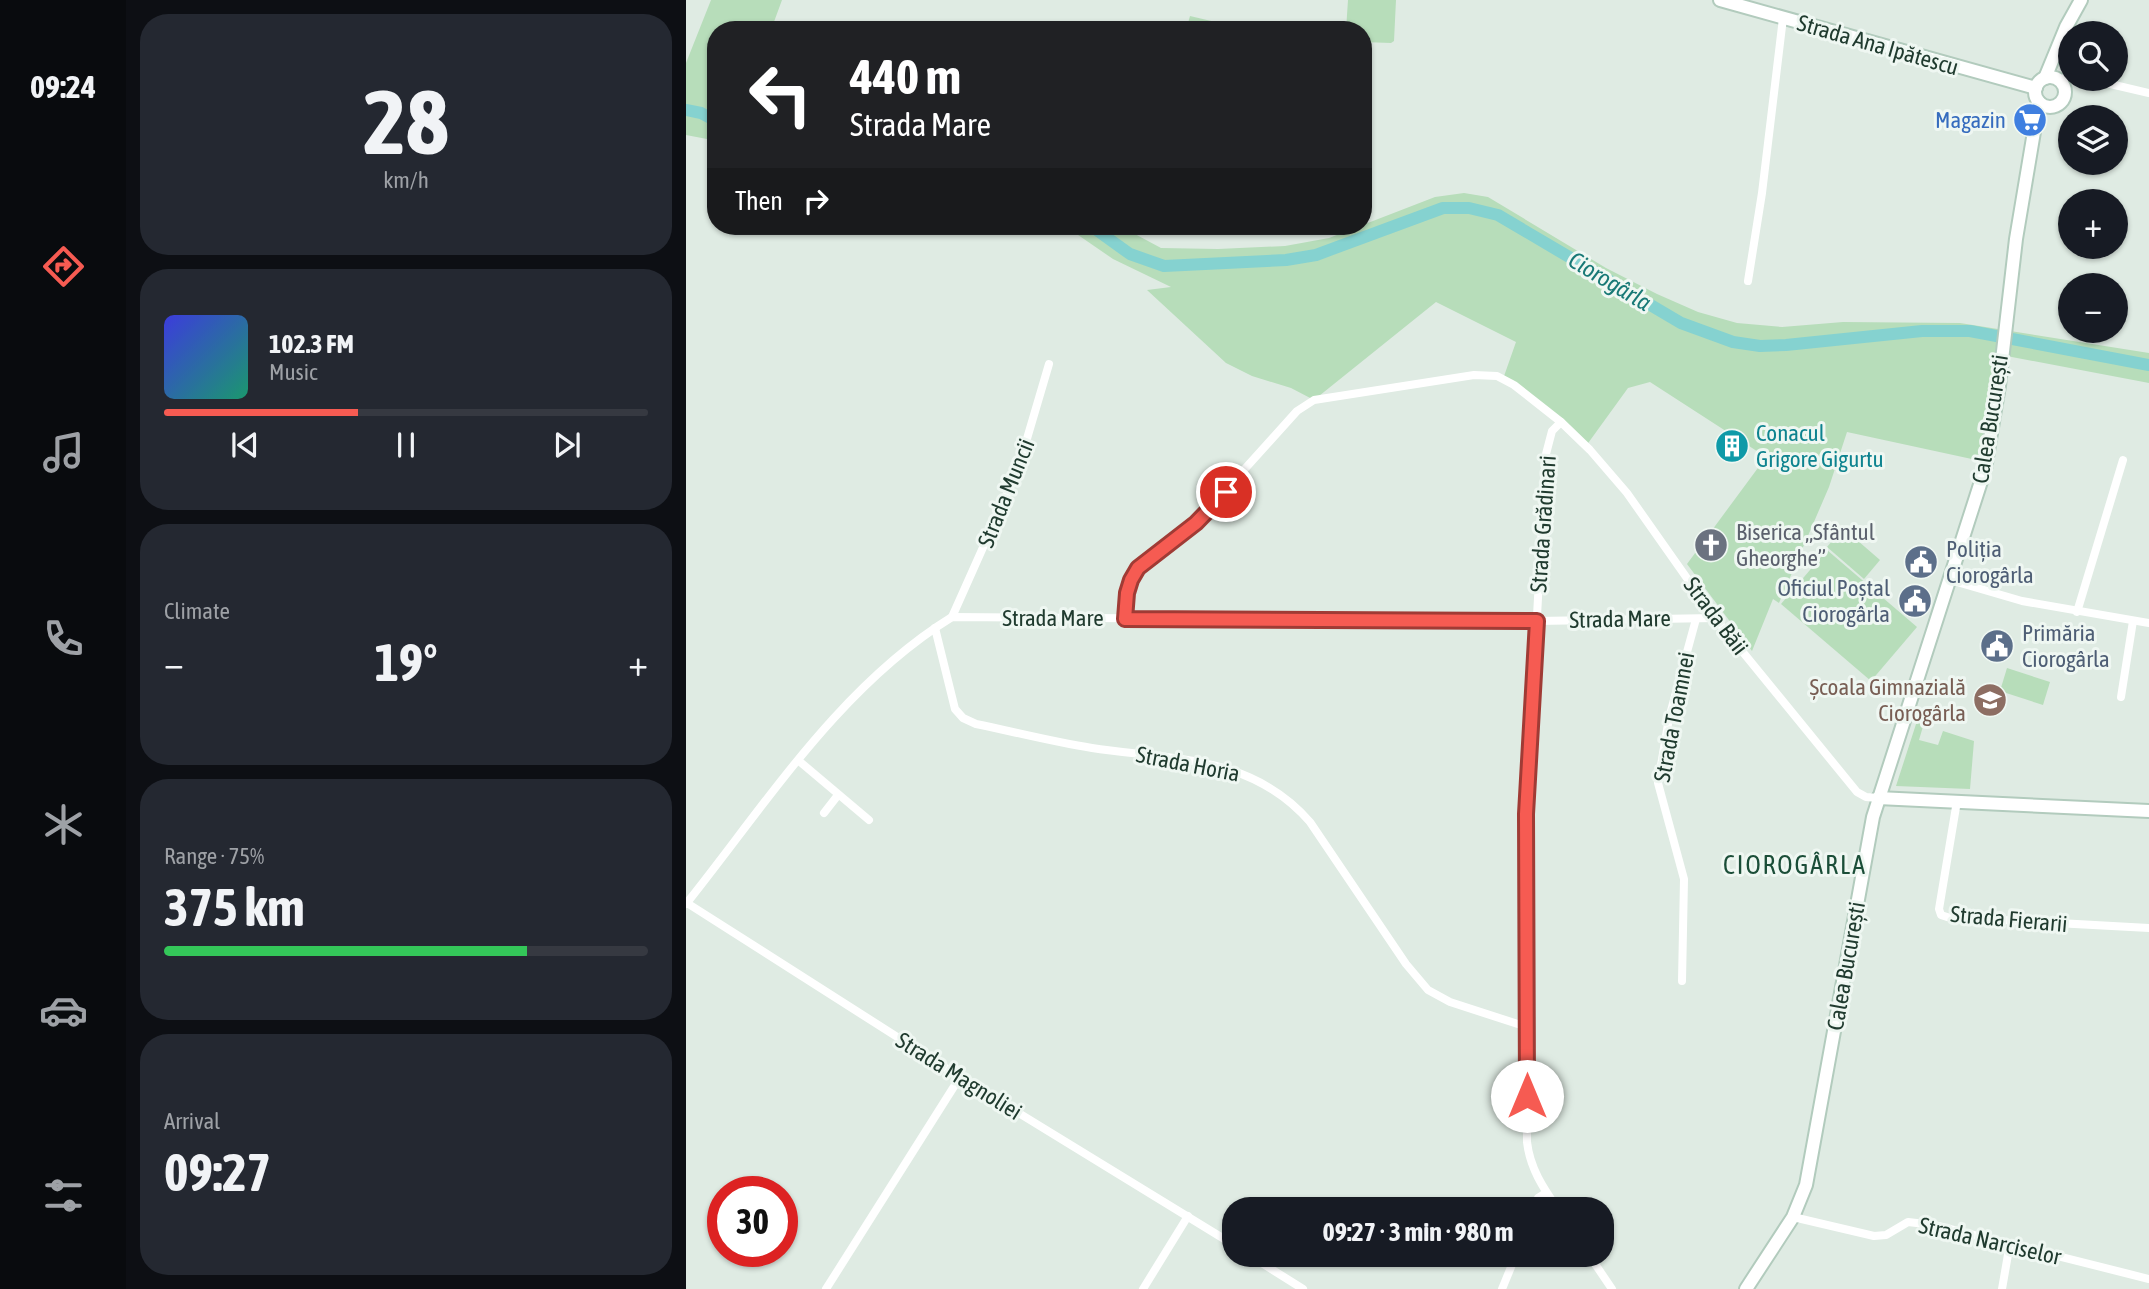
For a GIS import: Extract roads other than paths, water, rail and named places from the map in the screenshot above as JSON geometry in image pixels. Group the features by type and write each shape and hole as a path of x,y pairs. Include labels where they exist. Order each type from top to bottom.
{"main road":[{"name":"Strada Ana Ipătescu","path":"1720,0 1783,18 2053,80"},
{"path":"2044,104 2036,96 2053,80 2060,41 2081,0"},
{"name":"Calea București","path":"1746,1289 1793,1217 1802,1198 1810,1168 1878,798 1985,470 2016,239 2033,142 2044,104 2058,105 2064,97 2064,87 2053,80"},
{"path":"1878,798 2149,811"}],"street":[{"path":"1748,281 1762,193 1783,18"},
{"path":"2128,88 2149,93"},
{"name":"Strada Muncii","path":"952,617 1018,469 1049,364"},
{"name":"Strada Băii","path":"1125,619 1127,593 1138,568 1209,511 1290,417 1306,404 1314,400 1474,375 1497,376 1514,385 1561,422 1590,450 1627,493 1715,618 1857,792 1866,797 1878,798"},
{"name":"Strada Grădinari","path":"1549,1197 1532,1165 1527,1142 1526,814 1546,454 1552,431 1561,422"},
{"path":"2077,612 2123,460"},
{"path":"1950,580 2022,601 2149,623"},
{"path":"687,904 799,761 850,701 878,673 952,617"},
{"name":"Strada Mare","path":"952,617 1537,621 1715,618"},
{"name":"Strada Toamnei","path":"1682,981 1685,879 1658,783 1669,718 1696,618"},
{"path":"2121,697 2133,621"},
{"name":"Strada Horia","path":"935,628 955,709 963,718 976,724 1068,744 1163,755 1209,764 1248,775 1265,783 1291,802 1310,821 1406,964 1428,990 1450,1002 1527,1027"},
{"path":"799,761 869,820"},
{"path":"824,813 838,795"},
{"name":"Strada Fierarii","path":"1957,801 1939,909 1941,915 2149,928"},
{"name":"Strada Magnoliei","path":"687,904 960,1077 1222,1237"},
{"path":"826,1289 960,1077"},
{"path":"1540,1197 1546,1193"},
{"path":"1143,1289 1188,1216"},
{"name":"Strada Narciselor","path":"1793,1217 1874,1236 1886,1235 1908,1223 1918,1223 2010,1243 2149,1279"},
{"path":"2002,1289 2010,1243"},
{"path":"1268,1267 1303,1289"},
{"path":"1502,1289 1511,1267"},
{"path":"1597,1267 1612,1289"}],"waterway":[{"name":"Ciorogârla","path":"686,110 707,116"},
{"name":"Ciorogârla","path":"1372,234 1443,208 1469,208 1498,215 1681,323 1733,342 1760,346 1786,345 1922,331 1970,331 2149,365"},
{"name":"Ciorogârla","path":"1104,235 1130,254 1164,266 1286,260 1316,255 1370,235"}],"place":[{"name":"Magazin","path":"2030,120"},
{"name":"Conacul Grigore Gigurtu","path":"1732,446"},
{"name":"Biserica „Sfântul Gheorghe”","path":"1711,545"},
{"name":"Poliția Ciorogârla","path":"1921,562"},
{"name":"Oficiul Poștal Ciorogârla","path":"1915,601"},
{"name":"Primăria Ciorogârla","path":"1997,646"},
{"name":"Școala Gimnazială Ciorogârla","path":"1990,700"}],"district":[{"name":"CIOROGÂRLA","path":"1795,865"}]}
